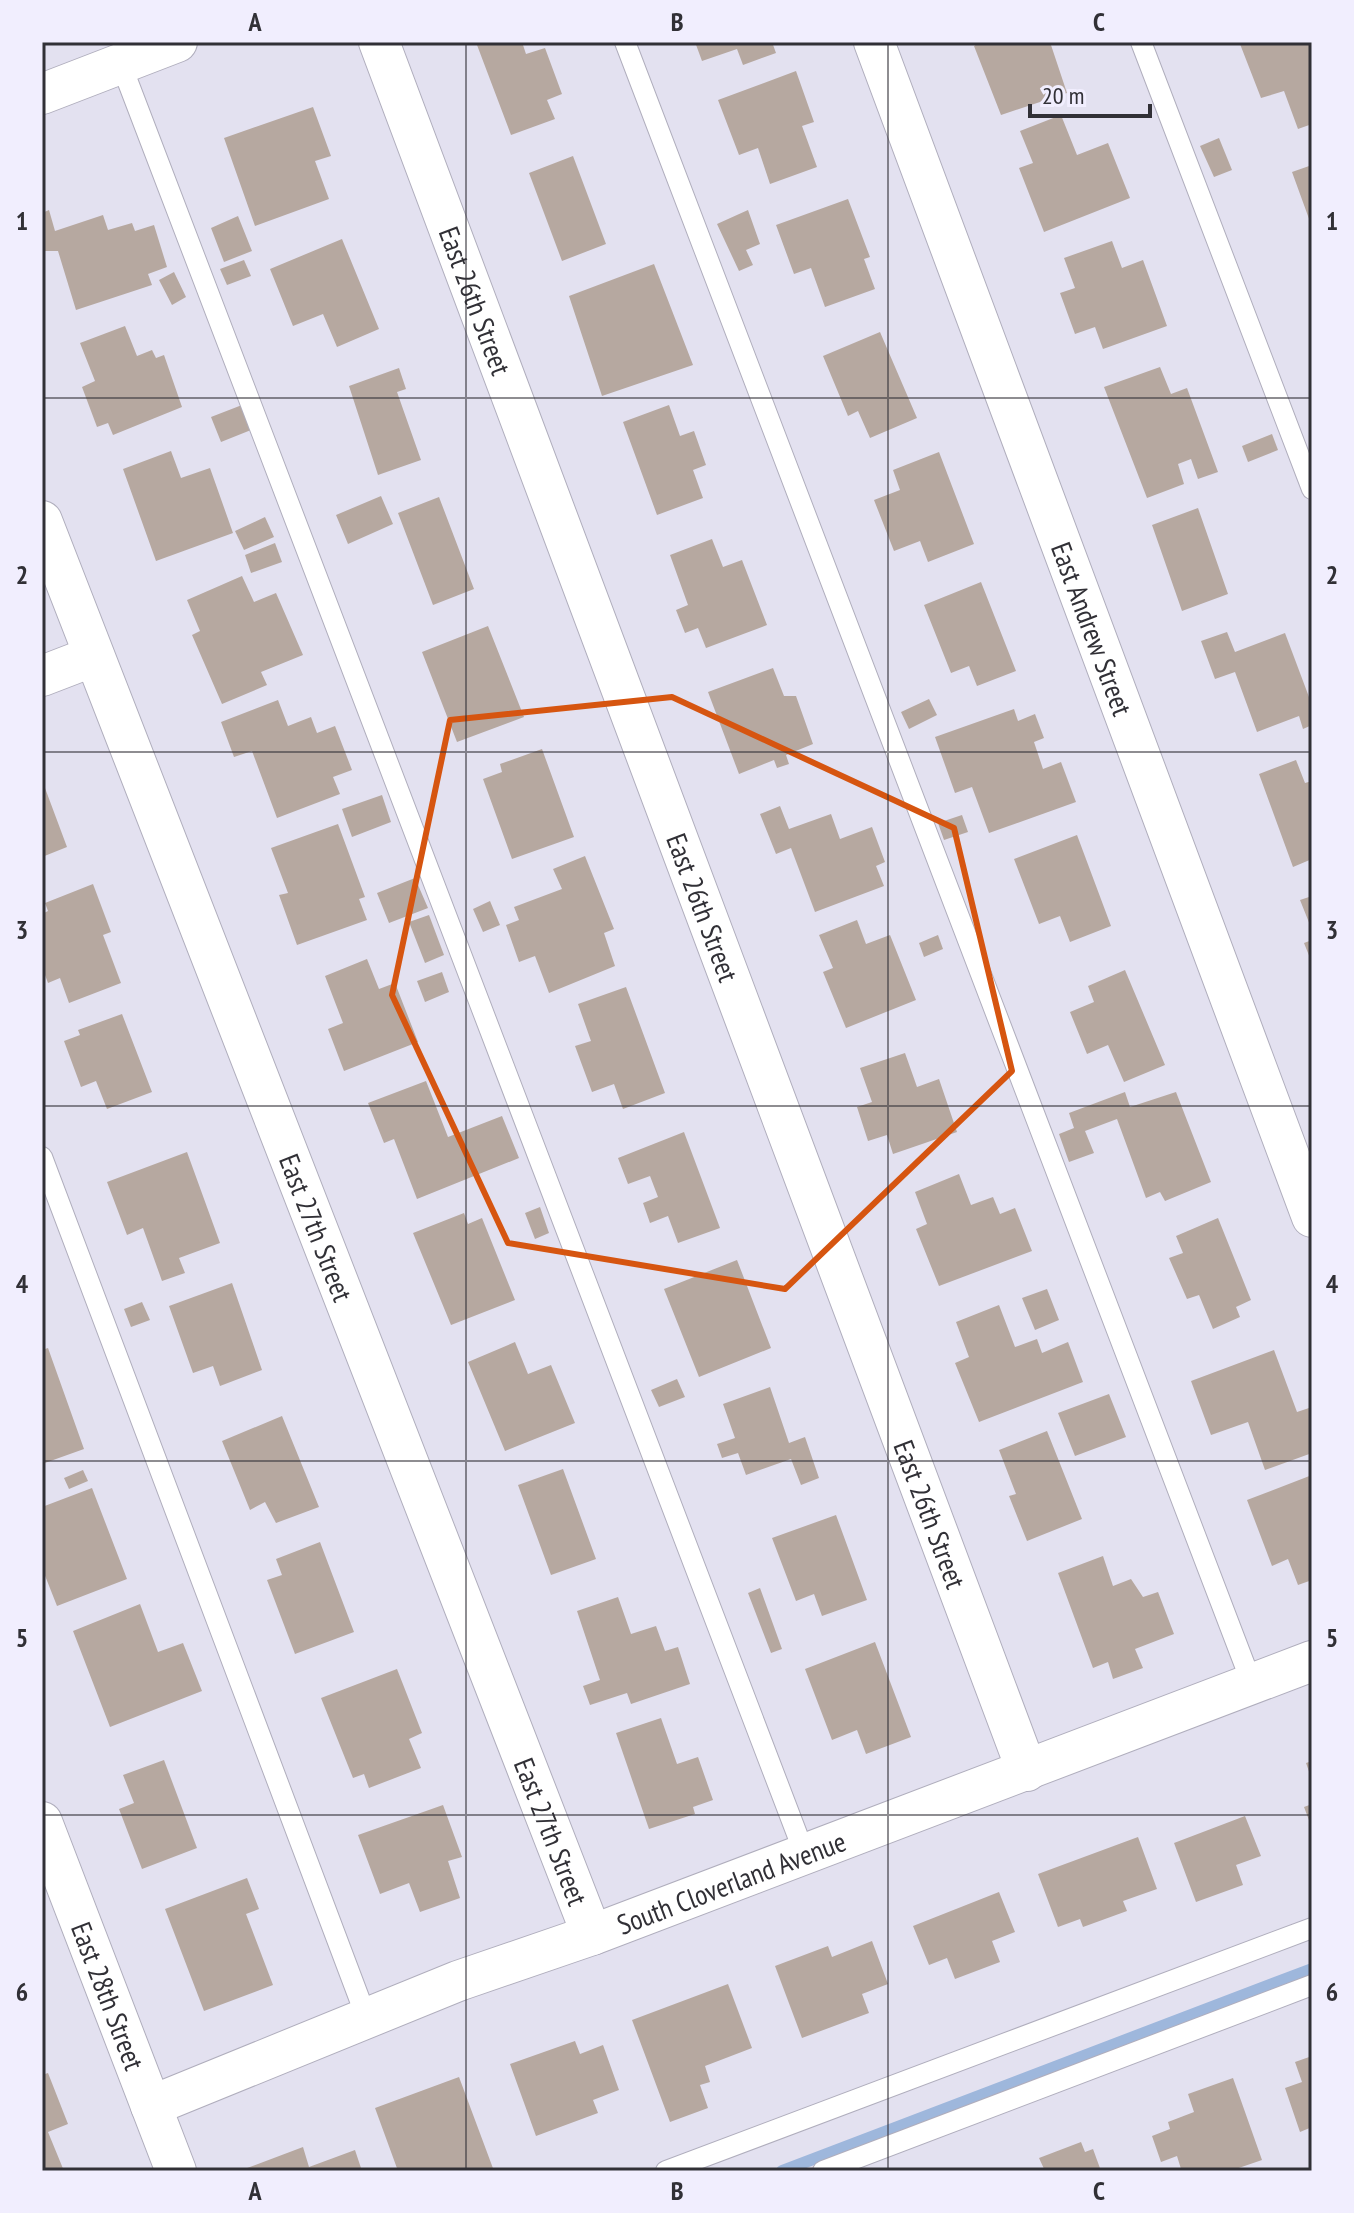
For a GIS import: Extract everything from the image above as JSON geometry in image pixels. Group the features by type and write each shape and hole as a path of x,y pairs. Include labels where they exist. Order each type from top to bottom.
{"street":[{"path":"42,94 177,42"},
{"name":"East 26th Street","path":"379,42 1027,1771"},
{"name":"East Andrew Street","path":"874,42 1312,1217"},
{"name":"East 27th Street","path":"42,521 592,1935"},
{"path":"42,676 94,656"},
{"name":"South Cloverland Avenue","path":"151,2106 458,1981 592,1935 1312,1661"},
{"name":"East 28th Street","path":"42,1822 176,2171"}],"lane":[{"path":"625,42 1252,1684"},
{"path":"1141,42 1312,489"},
{"path":"121,64 805,1855"},
{"path":"42,1157 367,2019"},
{"path":"666,2171 1312,1928"},
{"path":"823,2171 1312,1985"}],"highlighted area":[{"path":"672,697 954,828 1012,1071 785,1289 508,1243 392,995 450,720"}],"building":[{"path":"522,42 526,54 545,48 562,94 547,100 555,119 511,135 477,45"},
{"path":"695,42 772,42 776,53 743,65 737,49 702,61"},
{"path":"980,42 1050,42 1067,93 1001,115 974,46"},
{"path":"1312,42 1312,124 1298,129 1284,91 1261,98 1240,44"},
{"path":"796,71 814,122 802,126 817,167 770,184 758,148 739,155 718,100"},
{"path":"313,107 331,156 315,161 329,199 255,226 224,138"},
{"path":"1061,115 1077,155 1108,143 1130,198 1044,232 1019,168 1033,163 1020,131"},
{"path":"1219,138 1232,170 1214,177 1200,146"},
{"path":"573,156 606,244 562,261 529,173"},
{"path":"1312,165 1312,227 1292,172"},
{"path":"848,199 870,257 864,259 875,289 825,307 811,268 794,274 776,225"},
{"path":"49,210 55,231 103,215 108,230 132,223 135,231 154,225 167,267 148,274 152,285 76,310 58,251 42,251 42,213"},
{"path":"748,210 760,244 746,250 753,265 739,271 717,224"},
{"path":"238,216 252,251 224,262 211,228"},
{"path":"342,239 379,329 337,347 323,314 293,326 270,269"},
{"path":"1112,241 1122,268 1143,260 1167,326 1103,349 1095,327 1075,334 1060,293 1075,288 1064,258"},
{"path":"244,260 251,276 227,285 220,269"},
{"path":"654,264 693,365 602,396 569,296"},
{"path":"174,272 186,297 172,305 159,280"},
{"path":"125,326 137,356 152,350 156,358 164,355 182,407 113,435 108,423 97,427 82,387 95,381 80,343"},
{"path":"880,332 917,418 870,438 858,411 848,416 823,356"},
{"path":"1160,367 1171,394 1187,388 1218,472 1198,479 1191,459 1178,464 1184,484 1147,498 1104,387"},
{"path":"399,368 406,389 397,392 421,460 378,475 349,386"},
{"path":"242,405 251,430 221,442 211,417"},
{"path":"669,405 680,436 694,431 706,465 693,470 703,498 657,515 623,422"},
{"path":"1272,434 1278,450 1248,462 1242,446"},
{"path":"171,451 181,478 210,468 233,533 156,561 123,469"},
{"path":"939,452 974,544 928,562 920,541 894,551 874,500 900,490 893,470"},
{"path":"381,496 393,524 348,544 336,515"},
{"path":"439,497 474,589 433,605 398,513"},
{"path":"1198,508 1228,594 1182,611 1152,525"},
{"path":"265,517 274,537 244,550 235,531"},
{"path":"712,539 723,567 742,560 767,625 706,648 698,628 685,633 676,610 688,605 670,555"},
{"path":"275,543 282,562 251,573 245,555"},
{"path":"242,576 254,602 276,593 303,655 261,672 267,685 222,704 192,635 200,631 187,600"},
{"path":"981,582 1016,671 977,686 969,666 951,673 924,605"},
{"path":"488,626 524,717 457,742 422,652"},
{"path":"1227,632 1235,652 1285,633 1312,705 1312,725 1303,729 1299,716 1257,732 1235,672 1215,679 1201,641"},
{"path":"773,668 784,696 796,696 813,744 786,755 789,764 777,768 774,760 739,774 708,692"},
{"path":"929,699 937,715 909,729 901,712"},
{"path":"278,700 288,726 311,717 317,733 335,726 352,770 333,777 340,794 277,818 252,751 234,757 221,722"},
{"path":"1014,709 1018,721 1035,714 1044,738 1034,742 1043,769 1061,762 1076,802 989,833 972,787 955,793 935,737"},
{"path":"542,749 574,837 512,859 483,779 502,772 500,764"},
{"path":"1296,760 1305,783 1312,781 1312,859 1293,867 1259,774"},
{"path":"42,780 67,847 42,857"},
{"path":"382,795 391,822 352,837 342,809"},
{"path":"780,806 789,829 831,814 840,839 872,827 885,862 876,866 884,886 815,912 791,848 776,854 760,814"},
{"path":"962,815 968,832 944,840 938,823"},
{"path":"338,824 365,897 359,899 367,920 297,945 279,895 288,893 271,848"},
{"path":"1077,835 1111,926 1070,942 1060,916 1039,924 1014,859"},
{"path":"585,856 614,929 604,933 615,966 549,993 535,956 519,962 506,925 519,920 514,907 562,889 553,869"},
{"path":"415,878 428,908 389,923 377,893"},
{"path":"93,884 111,932 103,935 121,983 69,1003 60,978 48,983 42,967 42,914 48,911 45,903"},
{"path":"1312,896 1312,930 1300,900"},
{"path":"490,901 500,925 483,932 473,909"},
{"path":"429,915 444,955 425,963 409,922"},
{"path":"857,920 866,944 890,935 916,1000 846,1028 823,972 833,968 819,935"},
{"path":"938,935 943,949 924,957 919,943"},
{"path":"1312,940 1312,963 1304,943"},
{"path":"367,959 379,989 395,983 418,1042 344,1071 328,1029 343,1023 325,976"},
{"path":"1125,970 1165,1065 1124,1082 1108,1045 1087,1054 1070,1012 1094,1002 1088,986"},
{"path":"442,972 449,992 425,1002 417,981"},
{"path":"626,987 665,1093 623,1109 614,1084 592,1092 575,1046 591,1041 578,1004"},
{"path":"122,1014 152,1092 107,1109 96,1081 81,1087 64,1041 80,1035 78,1030"},
{"path":"905,1053 917,1087 939,1079 957,1132 893,1154 887,1135 868,1141 857,1107 872,1102 860,1068"},
{"path":"426,1081 448,1137 502,1116 519,1158 417,1199 394,1139 384,1143 368,1103"},
{"path":"1125,1092 1130,1107 1176,1092 1211,1182 1165,1201 1160,1192 1146,1198 1117,1119 1085,1131 1094,1153 1069,1162 1059,1134 1074,1128 1069,1113"},
{"path":"684,1132 720,1228 678,1243 668,1216 650,1223 643,1203 658,1197 650,1176 628,1184 618,1158"},
{"path":"187,1152 220,1243 179,1258 185,1273 162,1281 143,1228 127,1235 107,1182"},
{"path":"959,1174 971,1205 993,1197 1000,1214 1015,1208 1032,1251 939,1286 916,1229 927,1224 915,1192"},
{"path":"540,1207 549,1233 535,1239 525,1213"},
{"path":"464,1213 468,1224 482,1218 515,1300 451,1325 413,1233"},
{"path":"1218,1218 1251,1300 1236,1307 1240,1317 1213,1329 1199,1295 1187,1299 1169,1258 1183,1253 1176,1236"},
{"path":"737,1260 771,1348 699,1377 664,1289"},
{"path":"232,1283 262,1370 220,1386 213,1366 193,1373 169,1306"},
{"path":"1047,1289 1059,1320 1035,1330 1022,1298"},
{"path":"142,1302 150,1320 131,1327 124,1309"},
{"path":"999,1305 1015,1347 1037,1339 1042,1353 1068,1342 1083,1382 979,1422 955,1363 969,1357 956,1322"},
{"path":"515,1342 528,1374 551,1365 575,1423 505,1451 468,1362"},
{"path":"48,1348 84,1449 42,1464 42,1350"},
{"path":"1274,1350 1297,1412 1312,1407 1312,1453 1265,1470 1248,1422 1211,1435 1191,1381"},
{"path":"677,1379 685,1397 659,1407 651,1390"},
{"path":"770,1387 789,1443 805,1437 819,1478 801,1485 791,1459 746,1475 738,1453 722,1458 717,1444 735,1438 723,1404"},
{"path":"1109,1394 1126,1437 1075,1456 1058,1413"},
{"path":"282,1416 319,1507 276,1523 265,1502 250,1510 222,1441"},
{"path":"1047,1431 1082,1519 1027,1541 1009,1496 1016,1494 999,1450"},
{"path":"563,1469 596,1559 551,1575 518,1485"},
{"path":"83,1470 88,1481 69,1489 64,1478"},
{"path":"1312,1475 1312,1580 1298,1585 1288,1559 1272,1566 1247,1500"},
{"path":"92,1488 127,1579 57,1606 42,1568 42,1507"},
{"path":"836,1515 867,1600 822,1616 814,1594 796,1601 772,1538"},
{"path":"320,1542 354,1632 295,1654 267,1580 282,1575 276,1559"},
{"path":"1103,1556 1113,1586 1131,1579 1143,1597 1158,1592 1174,1634 1135,1649 1143,1668 1113,1679 1108,1662 1093,1668 1058,1573"},
{"path":"760,1588 782,1649 771,1653 748,1593"},
{"path":"618,1597 631,1634 656,1626 665,1651 678,1647 690,1684 631,1704 627,1693 590,1705 583,1686 600,1680 577,1611"},
{"path":"140,1604 158,1652 183,1643 202,1691 110,1727 73,1631"},
{"path":"875,1642 911,1737 866,1754 857,1730 832,1740 805,1669"},
{"path":"397,1669 422,1733 409,1739 421,1768 369,1788 364,1774 353,1778 321,1698"},
{"path":"661,1718 677,1764 698,1757 713,1800 693,1807 695,1814 649,1829 616,1733"},
{"path":"164,1760 197,1848 142,1869 119,1809 134,1803 123,1775"},
{"path":"1312,1761 1312,1780 1306,1763"},
{"path":"1312,1804 1312,1828 1304,1807"},
{"path":"443,1805 462,1857 448,1861 460,1898 420,1912 409,1883 380,1894 358,1835"},
{"path":"1245,1816 1261,1856 1236,1865 1243,1885 1196,1902 1174,1843"},
{"path":"1138,1837 1157,1889 1123,1901 1127,1911 1083,1927 1080,1919 1058,1927 1038,1874"},
{"path":"247,1878 259,1909 246,1914 273,1985 204,2011 165,1909"},
{"path":"999,1892 1015,1932 992,1941 1000,1962 955,1979 947,1958 929,1965 913,1926"},
{"path":"872,1941 888,1984 862,1994 869,2013 802,2038 775,1966 828,1946 832,1957"},
{"path":"728,1984 752,2048 705,2066 710,2082 700,2085 708,2108 670,2122 632,2020"},
{"path":"575,2041 580,2054 603,2045 619,2090 593,2100 598,2113 536,2136 510,2064"},
{"path":"1312,2056 1312,2127 1300,2132 1285,2088 1302,2082 1295,2062"},
{"path":"48,2073 68,2124 48,2132 64,2171 42,2171 42,2075"},
{"path":"459,2077 494,2171 398,2171 375,2108"},
{"path":"1233,2078 1262,2160 1230,2171 1176,2171 1181,2169 1177,2156 1161,2162 1152,2136 1170,2129 1168,2122 1194,2112 1188,2094"},
{"path":"1081,2142 1085,2152 1093,2149 1101,2171 1045,2171 1039,2158"},
{"path":"303,2147 309,2167 355,2150 362,2171 239,2171"}],"waterway":[{"path":"782,2171 1312,1969"}]}
